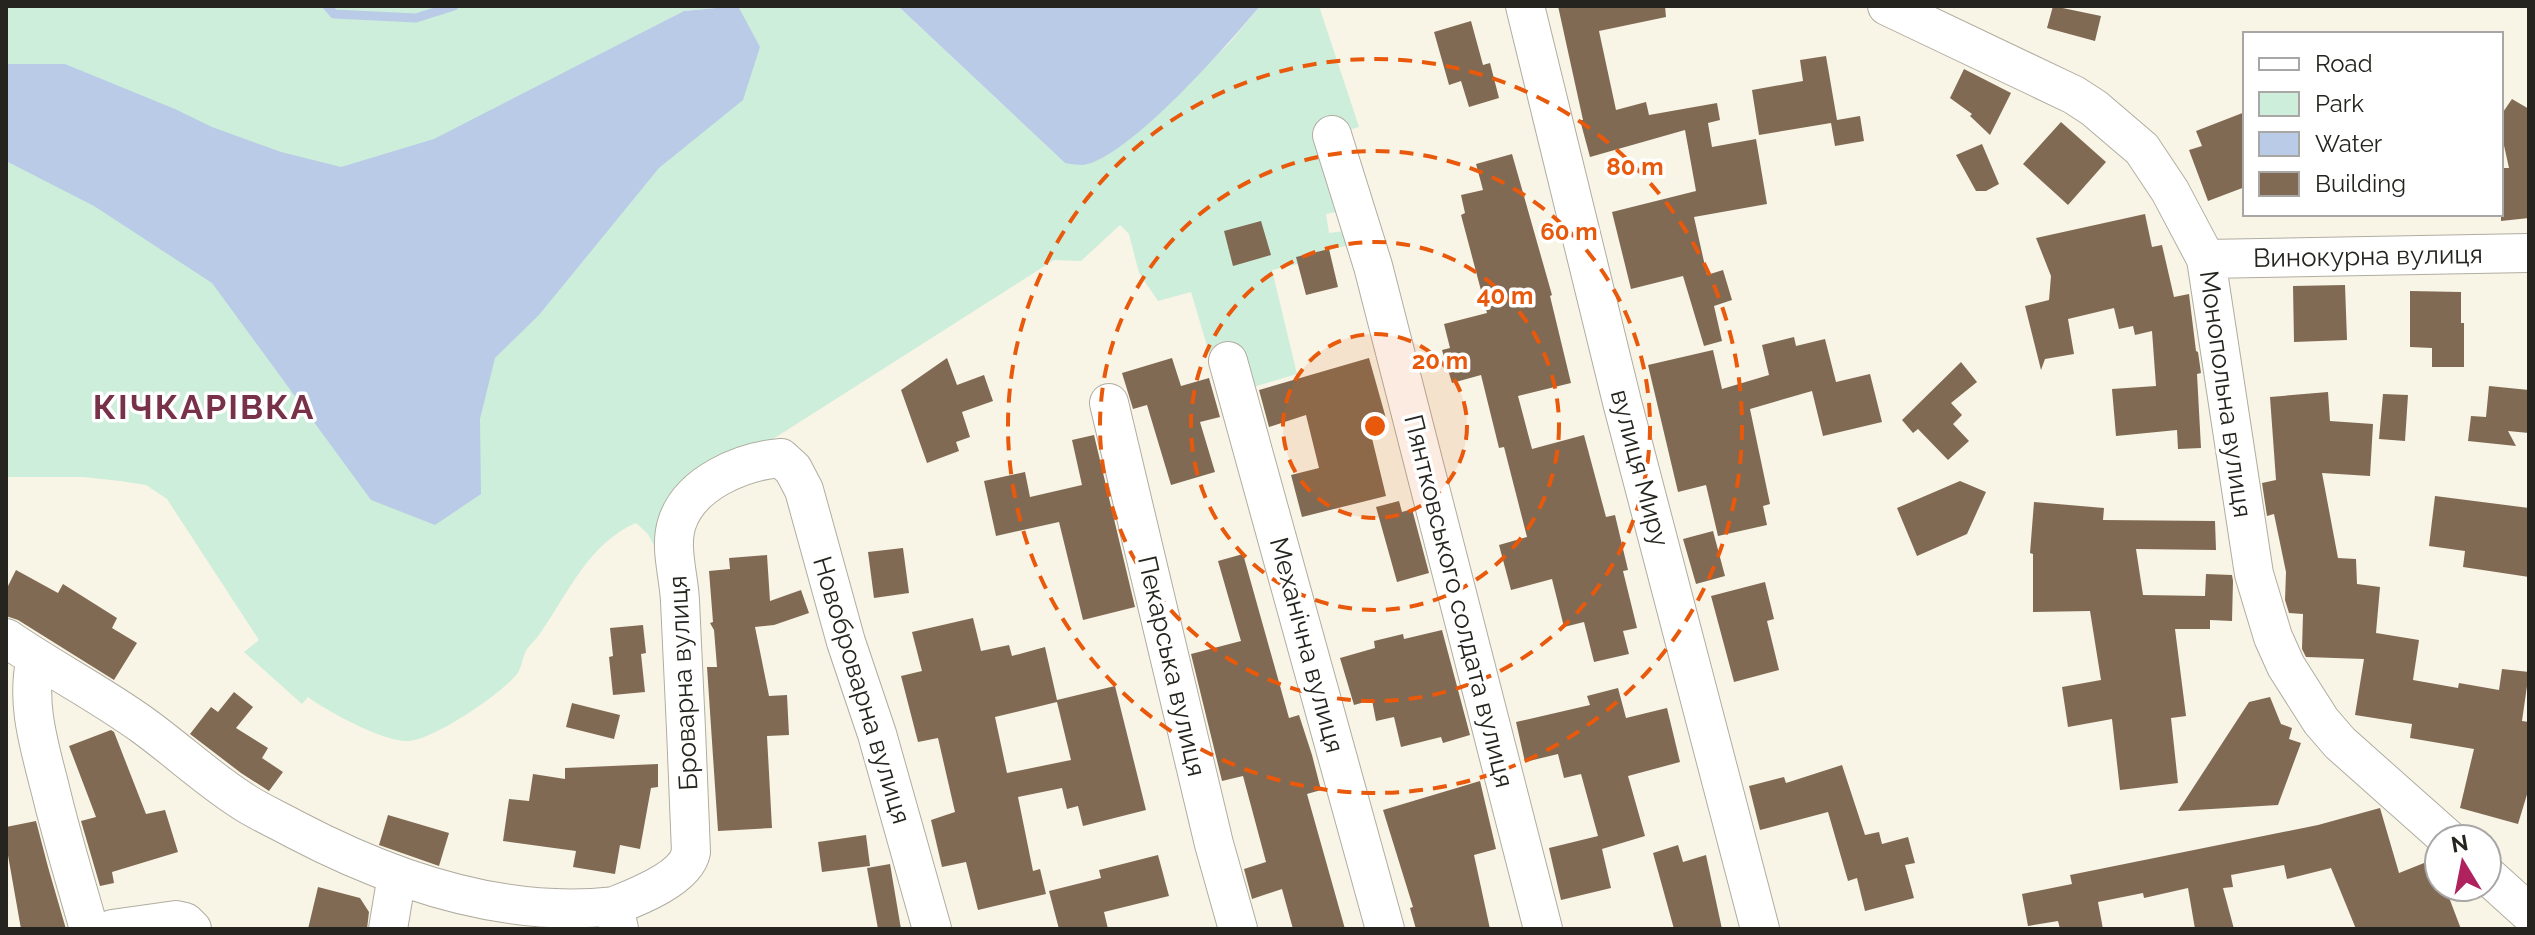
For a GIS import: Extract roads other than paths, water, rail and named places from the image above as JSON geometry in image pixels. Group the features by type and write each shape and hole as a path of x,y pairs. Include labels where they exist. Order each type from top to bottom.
{"street":[{"name":"вулиця Миру","path":"1525,6 1622,402 1760,929"},
{"name":"Монопольна вулиця","path":"1887,6 1926,14 2094,108 2142,149 2170,191 2206,259 2251,560 2273,637 2286,666 2321,721 2340,743 2430,823"},
{"name":"Пянтковського солдата вулиця","path":"1332,135 1373,266 1543,929"},
{"name":"Винокурна вулиця","path":"2206,259 2529,253"},
{"name":"Механічна вулиця","path":"1228,361 1385,929"},
{"name":"Пекарська вулиця","path":"1109,403 1214,844 1238,929"},
{"name":"Броварна вулиця","path":"616,918 690,859 680,589 674,537 678,521 697,492 708,485 756,461 781,458"},
{"name":"Новоброварна вулиця","path":"781,458 793,469 804,490 932,929"},
{"path":"21,648 145,726 212,781 244,802 313,839 397,875 490,902 590,909 616,918"},
{"path":"21,648 30,680 33,718 64,845 89,929"},
{"path":"388,929 397,875"},
{"path":"2503,889 2529,913"},
{"path":"112,929 176,920 185,922 192,929"}],"water":[{"path":"738,6 760,47 743,100 659,168 539,315 495,358 480,419 481,494 435,525 371,500 212,283 94,206 6,161 6,64 65,64 212,127 281,152 341,167 434,139 684,11"},
{"path":"898,6 1260,6 1151,122 1102,158 1083,165 1065,163"}],"waterway":[{"path":"327,6 334,14 416,18 454,6"}],"district":[{"name":"КІЧКАРІВКА","path":"204,407"}]}
